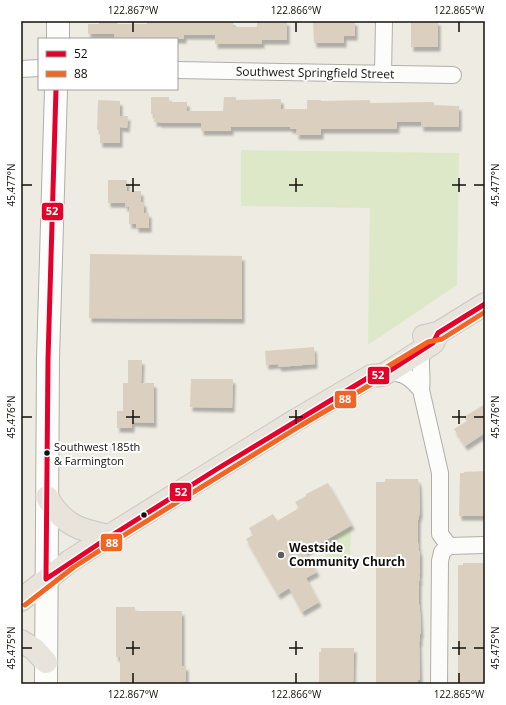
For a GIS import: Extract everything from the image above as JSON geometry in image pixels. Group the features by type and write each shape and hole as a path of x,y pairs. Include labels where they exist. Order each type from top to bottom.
{"main road":[{"path":"58,21 58,38"},
{"path":"46,684 48,359 56,90"},
{"path":"380,374 377,365 426,335 438,333 485,304"},
{"path":"21,600 70,561 109,536 296,420 422,350 433,343 438,333"},
{"path":"47,497 59,515 66,521 84,530 109,536"},
{"path":"21,641 34,649 46,662"}],"street":[{"path":"383,74 384,21"},
{"path":"21,69 38,68"},
{"name":"Southwest Springfield Street","path":"178,70 453,75"},
{"path":"422,350 420,362 420,373 422,380 421,390 440,473 440,534 449,546"},
{"path":"380,374 405,375 412,379 421,390"},
{"path":"439,684 440,561 442,552 449,546 485,545"}],"green space":[{"path":"241,150 459,153 457,285 368,345 370,208 241,206"},
{"path":"351,527 350,566 330,566 320,545"}],"building":[{"path":"99,21 117,21 117,24 147,24 147,21 233,21 233,27 257,27 257,21 287,21 287,40 262,40 262,44 215,44 215,35 184,35 184,39 178,39 114,38 114,34 88,34 88,24 99,24"},
{"path":"355,21 355,36 344,36 344,43 314,43 313,22"},
{"path":"411,21 438,21 438,47 411,47"},
{"path":"151,97 169,97 169,102 187,102 187,111 223,111 224,97 236,97 236,100 281,99 281,109 307,109 307,100 370,100 370,103 434,102 434,105 459,106 459,127 421,127 421,122 397,122 397,129 321,129 321,135 296,135 297,129 290,129 290,127 231,127 231,131 201,131 201,123 154,122 155,114 151,114"},
{"path":"98,100 120,101 120,116 128,116 127,128 120,127 120,143 100,143 100,130 97,130"},
{"path":"108,180 127,180 127,191 141,191 141,202 144,202 144,213 149,213 149,228 136,228 136,224 129,224 129,207 125,207 125,203 108,203"},
{"path":"90,254 242,256 242,319 89,318"},
{"path":"314,347 315,364 279,367 278,364 266,365 265,351"},
{"path":"128,360 142,360 141,383 154,383 154,423 132,422 132,428 117,428 117,411 123,411 123,383 128,383"},
{"path":"191,379 233,379 232,408 190,407"},
{"path":"485,404 485,433 465,446 454,429 467,421 464,417"},
{"path":"485,471 485,516 459,516 460,473"},
{"path":"385,479 418,479 419,482 420,512 418,520 418,543 420,551 419,604 421,634 419,642 420,680 418,680 418,684 376,684 376,482 385,482"},
{"path":"328,483 352,525 305,552 317,572 306,578 319,602 302,612 289,588 278,595 246,539 253,535 249,528 273,514 277,521 299,508 295,502 306,496 306,494"},
{"path":"463,563 485,563 485,684 458,684 458,565 463,565"},
{"path":"116,607 135,607 135,611 182,611 182,666 186,666 186,682 182,682 182,684 120,684 120,657 116,657"},
{"path":"321,648 354,648 353,684 319,684 319,652 321,652"}],"transit line":[{"name":"52","path":"46,579 48,359 56,90"},
{"name":"52","path":"46,579 217,469 371,376 382,375 388,372 433,343 438,333 485,304"},
{"name":"88","path":"25,605 74,567 113,542 300,426 375,382 382,370 428,342 442,339 485,312"}],"place":[{"name":"Southwest 185th & Farmington","path":"47,453"},
{"name":"Westside Community Church","path":"281,555"}]}
